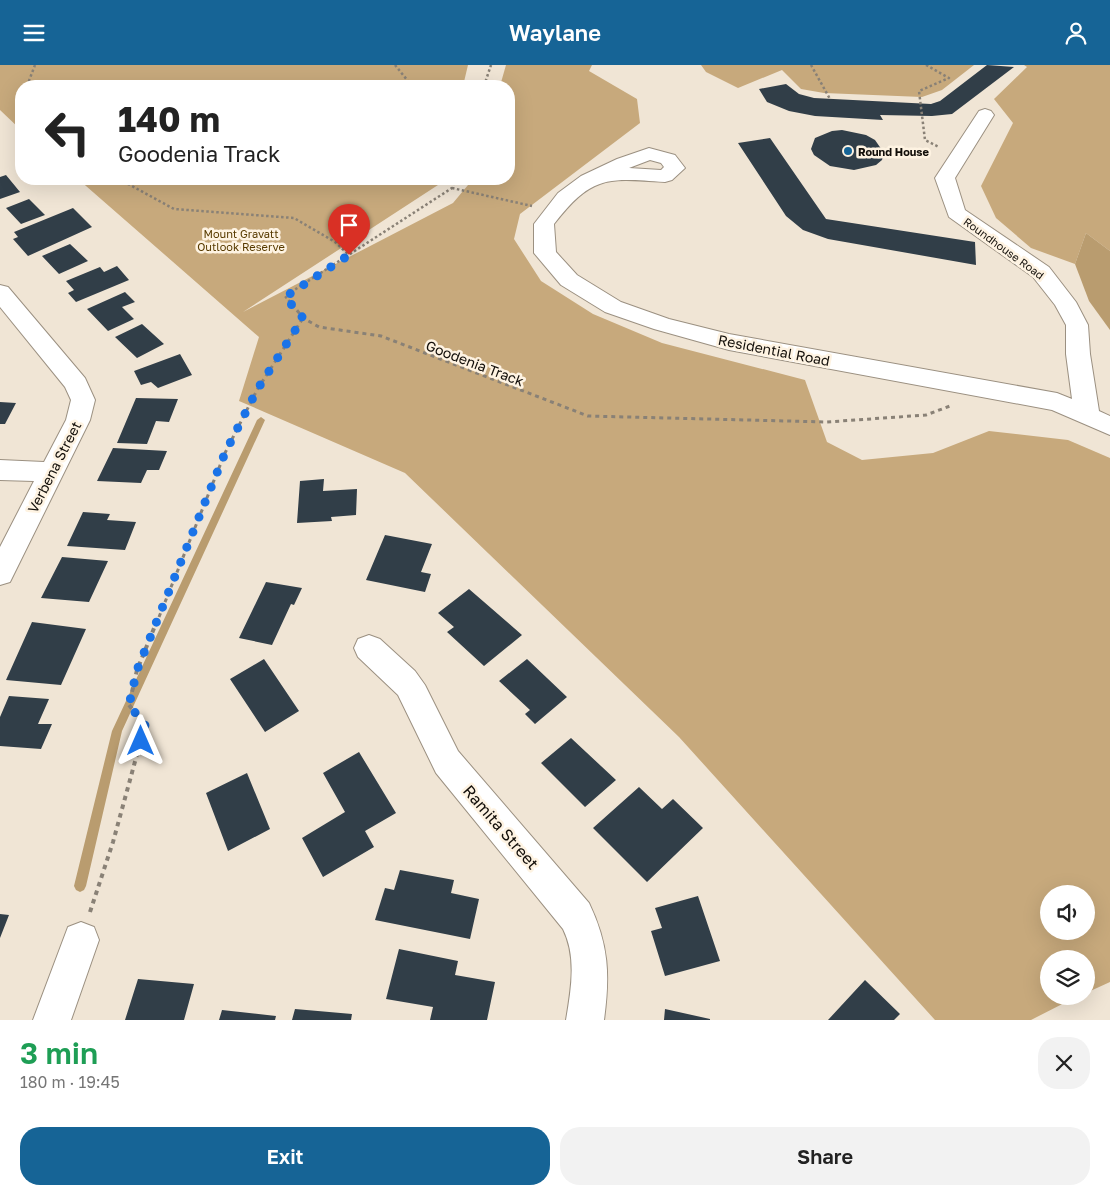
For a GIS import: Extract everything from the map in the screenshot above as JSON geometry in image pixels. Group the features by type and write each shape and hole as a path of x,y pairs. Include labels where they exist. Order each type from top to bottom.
{"street":[{"name":"Roundhouse Road","path":"985,115 971,133 960,156 945,178 956,213 1041,272 1065,302 1077,325 1078,354 1087,416"},
{"name":"Residential Road","path":"588,180 564,197 544,224 545,253 569,280 613,307 662,325 729,342 1057,402 1110,426"},
{"name":"Verbena Street","path":"0,292 76,384 82,394 82,406 78,420 0,574"},
{"path":"0,469 51,472"},
{"name":"Ramita Street","path":"369,648 397,672 408,685 439,751 451,768 576,916 586,939 590,961 591,983 585,1020"},
{"path":"52,1020 81,941"}],"path":[{"path":"29,80 35,65"},
{"path":"395,65 407,80"},
{"path":"486,80 491,65"},
{"path":"811,65 830,99"},
{"path":"926,65 949,78 919,91 925,141 960,156"},
{"path":"130,185 174,209 294,218 335,242 349,255"},
{"path":"453,185 452,188 554,210"},
{"name":"Goodenia Track","path":"452,188 285,297 303,318 319,327 381,336 516,390 588,416 827,422 926,415 993,391"},
{"path":"81,941 113,842 145,725 129,705 137,670 225,453 257,390 303,318"}],"green space":[{"path":"0,65 468,65 464,80 15,80 15,124 0,110"},
{"name":"Mount Gravatt Outlook Reserve","path":"506,65 592,65 589,71 637,99 640,123 520,214 514,239 541,281 593,314 662,343 805,380 827,442 862,460 933,453 989,431 1068,440 1110,458 1110,982 1095,989 1095,950 1040,950 1040,1005 1060,1005 1031,1020 935,1020 679,737 405,473 239,401 259,337 85,185 438,185 243,312 453,203 468,185 515,185 515,80 502,80"},
{"path":"701,65 974,65 942,90 922,97 824,93 801,89 782,70 738,88 706,72"},
{"path":"1024,65 1110,65 1110,251 1086,233 1075,264 1031,248 996,218 981,186 1013,123 994,99 1027,67"}],"shaded area":[{"path":"1086,233 1110,251 1110,330 1089,301 1075,264"}],"building":[{"path":"987,65 1014,67 952,114 932,116 880,115 883,120 815,116 789,111 767,102 759,89 786,84 799,94 814,98 931,104 940,101"},
{"name":"Round House","path":"842,130 866,135 875,140 884,153 882,160 876,165 854,170 830,166 814,155 811,149 815,138 832,131"},
{"path":"770,138 826,219 975,242 976,265 828,239 803,230 786,216 738,143"},
{"path":"6,175 20,192 0,199 0,177"},
{"path":"29,199 45,215 21,224 6,208"},
{"path":"73,208 92,227 28,256 13,239 18,237 14,232"},
{"path":"70,244 88,261 59,274 42,256"},
{"path":"117,266 129,280 76,302 68,293 74,290 66,281 100,267 104,272"},
{"path":"125,292 135,302 122,307 134,319 108,331 87,309"},
{"path":"142,324 164,344 137,358 115,337"},
{"path":"180,354 192,375 158,388 151,382 141,385 134,371"},
{"path":"136,398 178,399 169,422 156,421 147,444 117,443"},
{"path":"0,402 16,403 5,424 0,424"},
{"path":"113,448 167,451 159,470 147,470 141,483 97,481"},
{"path":"324,479 323,491 357,489 356,515 331,517 332,521 297,523 300,481"},
{"path":"83,512 110,514 107,520 136,522 125,550 67,546"},
{"path":"385,535 432,544 421,572 431,574 425,592 366,580"},
{"path":"62,557 108,561 89,602 41,598"},
{"path":"266,582 302,588 294,605 291,604 272,645 239,638"},
{"path":"469,589 522,635 484,666 447,632 454,627 438,613"},
{"path":"32,622 86,629 61,685 6,680"},
{"path":"264,659 299,711 265,732 230,679"},
{"path":"527,659 567,697 535,724 525,714 530,710 499,681"},
{"path":"9,696 49,699 38,724 52,724 41,749 0,746 0,717"},
{"path":"571,738 616,780 585,807 541,763"},
{"path":"359,752 396,813 365,831 374,847 323,877 302,838 345,812 323,773"},
{"path":"247,773 270,829 228,851 206,793"},
{"path":"639,787 662,809 673,799 703,828 647,882 593,828"},
{"path":"400,870 454,880 451,893 479,899 470,939 375,920 385,888 394,890"},
{"path":"698,896 720,961 665,976 651,931 662,928 655,908"},
{"path":"0,914 9,915 0,938"},
{"path":"399,949 458,961 455,975 495,982 487,1020 430,1020 433,1007 386,999"},
{"path":"138,979 194,984 184,1020 125,1020"},
{"path":"865,980 900,1014 894,1020 828,1020"},
{"path":"295,1009 352,1014 351,1020 292,1020"},
{"path":"665,1009 710,1019 710,1020 664,1020"},
{"path":"222,1010 276,1016 275,1020 219,1020"}],"waterway":[{"path":"80,886 117,731 261,420"}],"place":[{"name":"Round House","path":"848,151"}],"route":[{"path":"141,741 145,725 129,705 137,670 225,453 257,390 303,318 285,297 349,255"}]}
